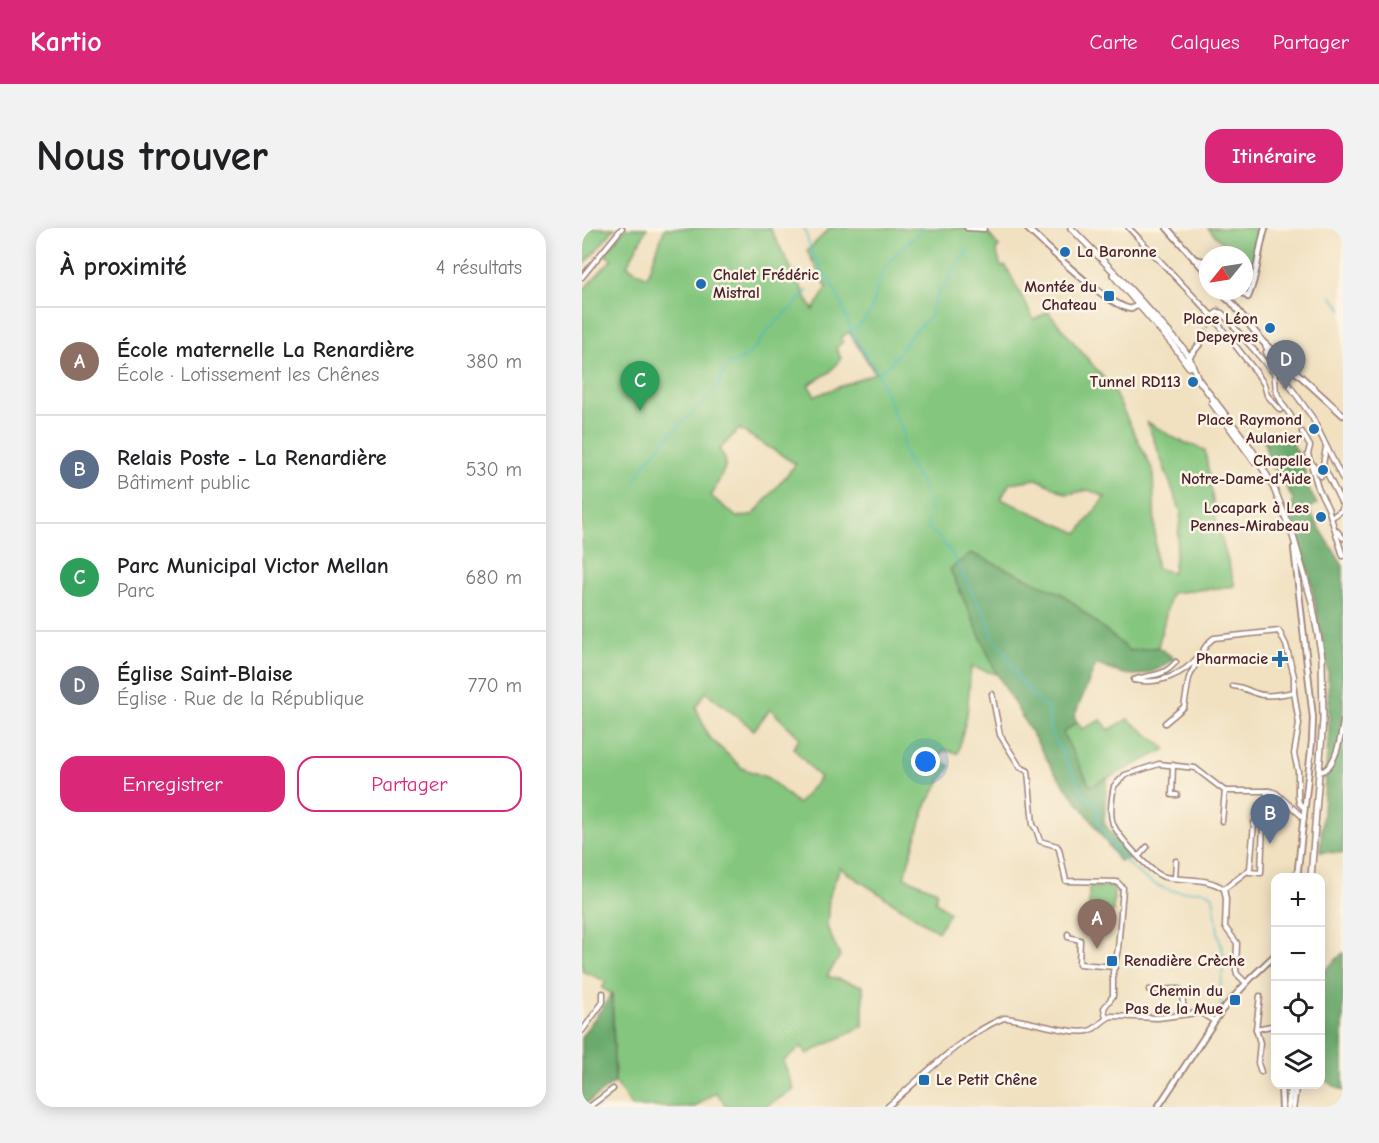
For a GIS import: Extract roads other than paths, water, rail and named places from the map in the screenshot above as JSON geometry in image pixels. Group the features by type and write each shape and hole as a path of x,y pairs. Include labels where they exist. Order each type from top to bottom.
{"main road":[{"path":"1071,228 1187,359"},
{"path":"1137,301 1168,330 1198,379 1252,450 1273,486 1293,536 1319,639 1322,675 1323,720 1311,873"},
{"path":"1288,1107 1290,1089"},
{"path":"1293,1107 1295,1089"}],"street":[{"path":"582,277 622,228"},
{"path":"967,228 984,229"},
{"path":"1027,228 1079,275 1115,303 1125,308 1137,301"},
{"path":"1129,228 1212,316 1256,372 1264,384 1267,395 1280,410"},
{"path":"1167,228 1199,264"},
{"path":"1253,286 1265,228"},
{"path":"1194,259 1199,260"},
{"path":"1220,305 1223,300"},
{"path":"1229,300 1263,342 1343,415"},
{"path":"1212,316 1218,312 1222,313 1273,372"},
{"path":"1263,342 1274,369 1276,391 1282,405 1292,416"},
{"path":"1263,342 1277,368 1312,417 1343,480"},
{"path":"1187,359 1199,345"},
{"path":"1302,432 1310,446 1308,453 1318,488 1332,517 1343,556"},
{"path":"1326,447 1323,465 1342,502 1343,509 1332,517"},
{"path":"1311,462 1321,476"},
{"path":"1336,531 1339,531 1343,538"},
{"path":"1293,536 1312,718 1312,741 1298,873"},
{"path":"1300,598 1307,587"},
{"path":"1165,723 1184,707 1189,678 1208,642 1214,638 1279,631 1291,659 1294,676 1299,724 1294,754 1298,771 1299,802 1305,808"},
{"path":"1176,662 1168,672 1152,677 1134,678 1134,680 1154,681 1172,678 1200,656"},
{"path":"1233,686 1245,687 1256,694 1272,695 1294,692"},
{"path":"992,694 1000,735 1020,767 1026,769 1029,774 1033,825 1040,841 1057,846 1059,849 1066,881 1117,882 1123,888 1113,996 1104,1008 1106,1018"},
{"path":"1320,772 1326,771 1331,765 1342,735 1343,722"},
{"path":"1224,889 1204,882 1157,874 1139,856 1113,822 1114,786 1125,776 1155,764 1195,768 1225,791 1276,793 1304,818"},
{"path":"1173,765 1172,795 1177,795"},
{"path":"1222,821 1225,791"},
{"path":"1246,983 1236,970 1237,943 1225,930 1224,889 1228,884 1249,872 1261,873 1267,791"},
{"path":"1249,872 1254,823 1263,822"},
{"path":"1139,856 1147,847"},
{"path":"1175,878 1176,861"},
{"path":"1068,934 1068,937 1080,940 1079,964 1114,967"},
{"path":"1158,1107 1219,1014 1246,983 1271,959"},
{"path":"1149,990 1179,989 1182,991 1184,1014"},
{"path":"582,1031 603,1002 603,993"},
{"path":"1260,996 1257,1029 1260,1043 1258,1063 1261,1072"},
{"path":"887,1107 954,1049 1004,1018 1082,1031 1097,1027 1106,1018 1112,1016 1158,1018 1212,1011 1219,1014"},
{"path":"1200,1013 1214,1022"},
{"path":"1257,1029 1271,1026"},
{"path":"589,1107 613,1089"},
{"path":"1281,1089 1282,1107"}],"waterway":[{"path":"804,228 812,253 839,297 851,331 878,374 902,428 903,448 926,494 930,513"},
{"path":"851,331 861,324 871,309 888,263 924,228"},
{"path":"879,373 889,365 913,333 930,317 932,306 939,293 968,250"},
{"path":"634,483 646,462 679,425 711,396 725,368 731,363 742,360 755,348 769,329 808,290"},
{"path":"1331,296 1343,309"},
{"path":"929,520 928,528 950,551 987,619 994,638 1005,651 1016,674 1034,697 1049,709 1049,726 1052,734 1084,794 1099,807 1098,821 1115,850 1137,872 1155,884 1174,891 1205,891 1213,896 1219,938 1225,958 1220,988 1221,1005"}],"tunnel":[{"path":"1199,345 1220,305"},
{"path":"1291,416 1302,432"}],"place":[{"name":"La Baronne","path":"1065,252"},
{"name":"Chalet Frédéric Mistral","path":"701,284"},
{"name":"Montée du Chateau","path":"1109,296"},
{"name":"Place Léon Depeyres","path":"1270,328"},
{"name":"Tunnel RD113","path":"1193,382"},
{"name":"Église Saint-Blaise","path":"1286,390"},
{"name":"Parc Municipal Victor Mellan","path":"640,411"},
{"name":"Place Raymond Aulanier","path":"1314,429"},
{"name":"Chapelle Notre-Dame-d'Aide","path":"1323,470"},
{"name":"Locapark à Les Pennes-Mirabeau","path":"1321,517"},
{"name":"Pharmacie","path":"1280,659"},
{"name":"Relais Poste - La Renardière","path":"1270,844"},
{"name":"École maternelle La Renardière","path":"1097,949"},
{"name":"Renadière Crèche","path":"1112,961"},
{"name":"Chemin du Pas de la Mue","path":"1235,1000"},
{"name":"Le Petit Chêne","path":"924,1080"}]}
